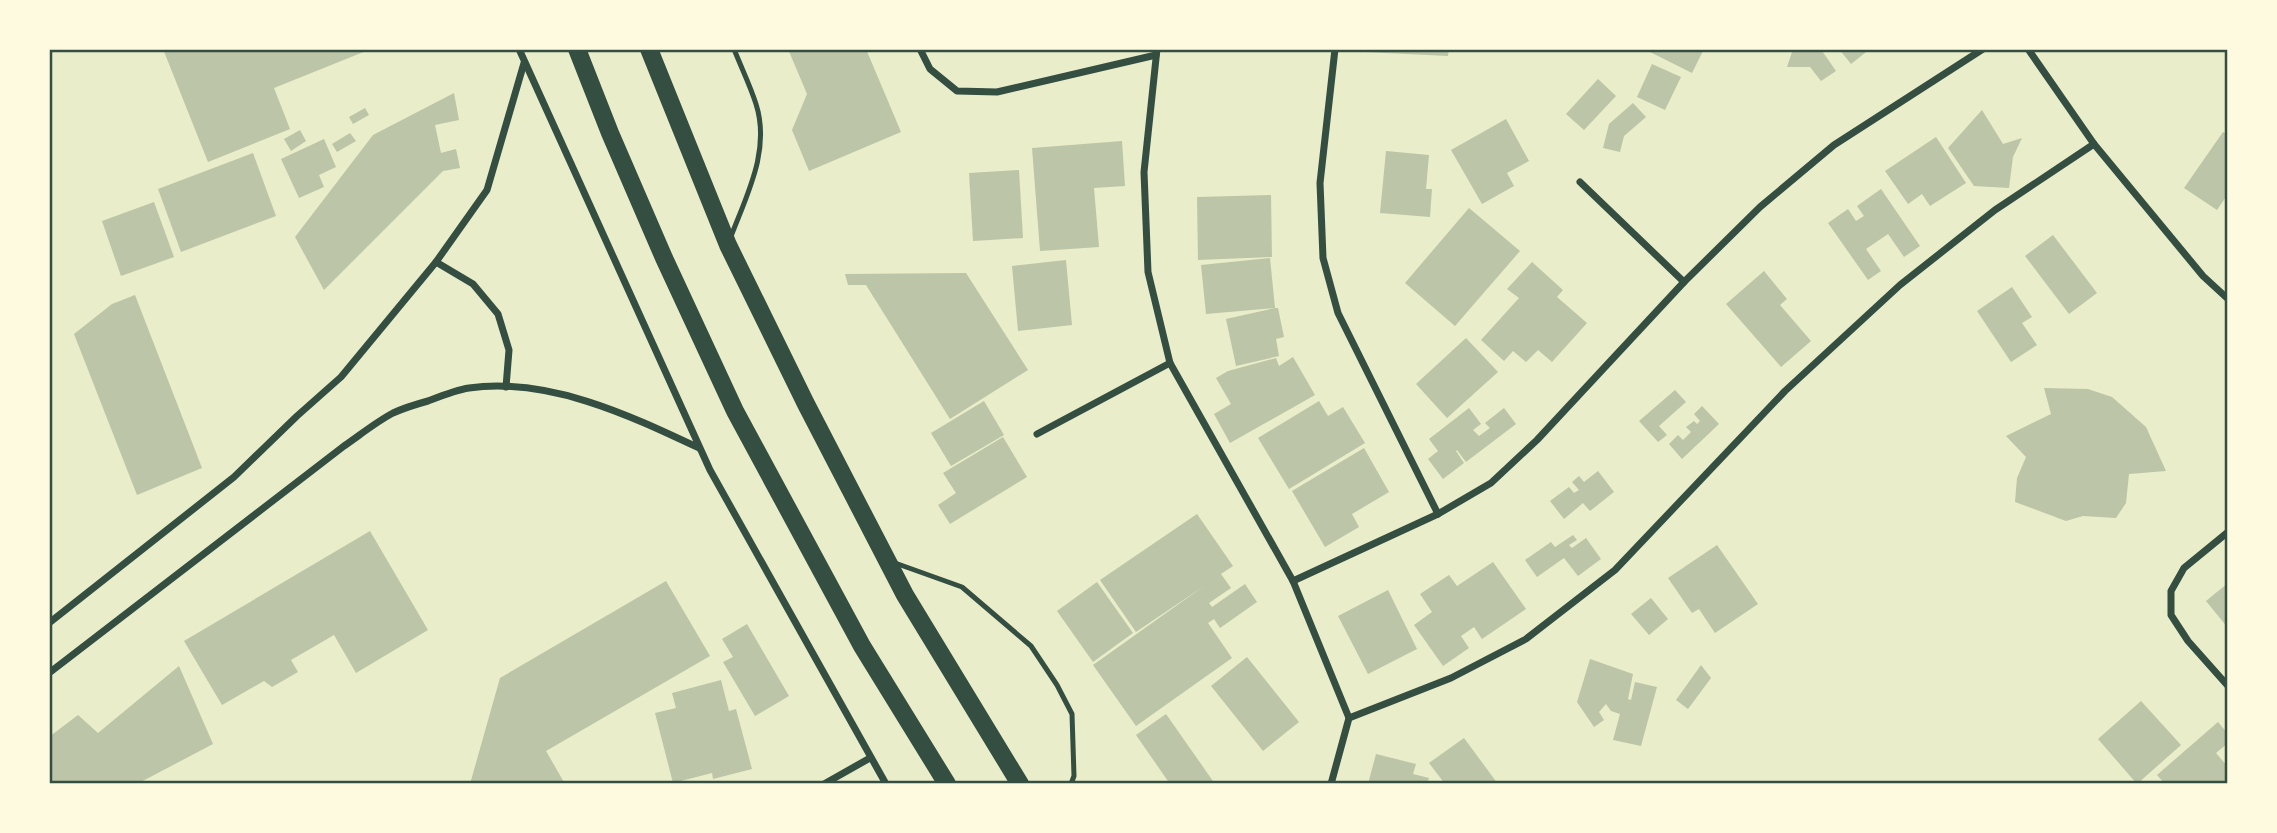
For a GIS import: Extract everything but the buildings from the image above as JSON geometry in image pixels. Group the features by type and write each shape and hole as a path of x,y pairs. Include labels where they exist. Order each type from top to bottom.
{"main road":[{"path":"577,49 664,258 735,411 862,646 947,784"},
{"path":"649,49 727,245 806,404 905,595 1020,784"}],"street":[{"path":"519,49 700,449 886,784"},
{"path":"920,49 930,69 957,91 996,92 1156,52 1143,172 1148,272 1170,363 1293,581 1349,718 1331,784"},
{"path":"1335,49 1320,183 1323,258 1338,313 1438,514"},
{"path":"1293,581 1438,514 1491,483 1537,440 1684,282 1760,207 1834,145 1983,49"},
{"path":"2028,49 2094,144 2203,276 2228,299"},
{"path":"49,623 234,477 297,415 341,377 436,262 487,190 524,62"},
{"path":"1349,718 1451,678 1527,639 1615,570 1784,391 1900,285 1995,211 2094,144"},
{"path":"1580,181 1684,282"},
{"path":"436,262 473,284 498,314 509,350 506,387"},
{"path":"1037,434 1170,363"},
{"path":"49,673 344,446 393,414 468,388 506,387 551,391 604,407 700,449"},
{"path":"2228,532 2184,568 2171,591 2171,615 2188,641 2228,686"},
{"path":"824,784 870,758"}],"lane":[{"path":"727,245 760,158 762,134 757,106 734,49"},
{"path":"887,561 962,587 1031,646 1057,685 1072,714 1074,776 1070,784"}]}
